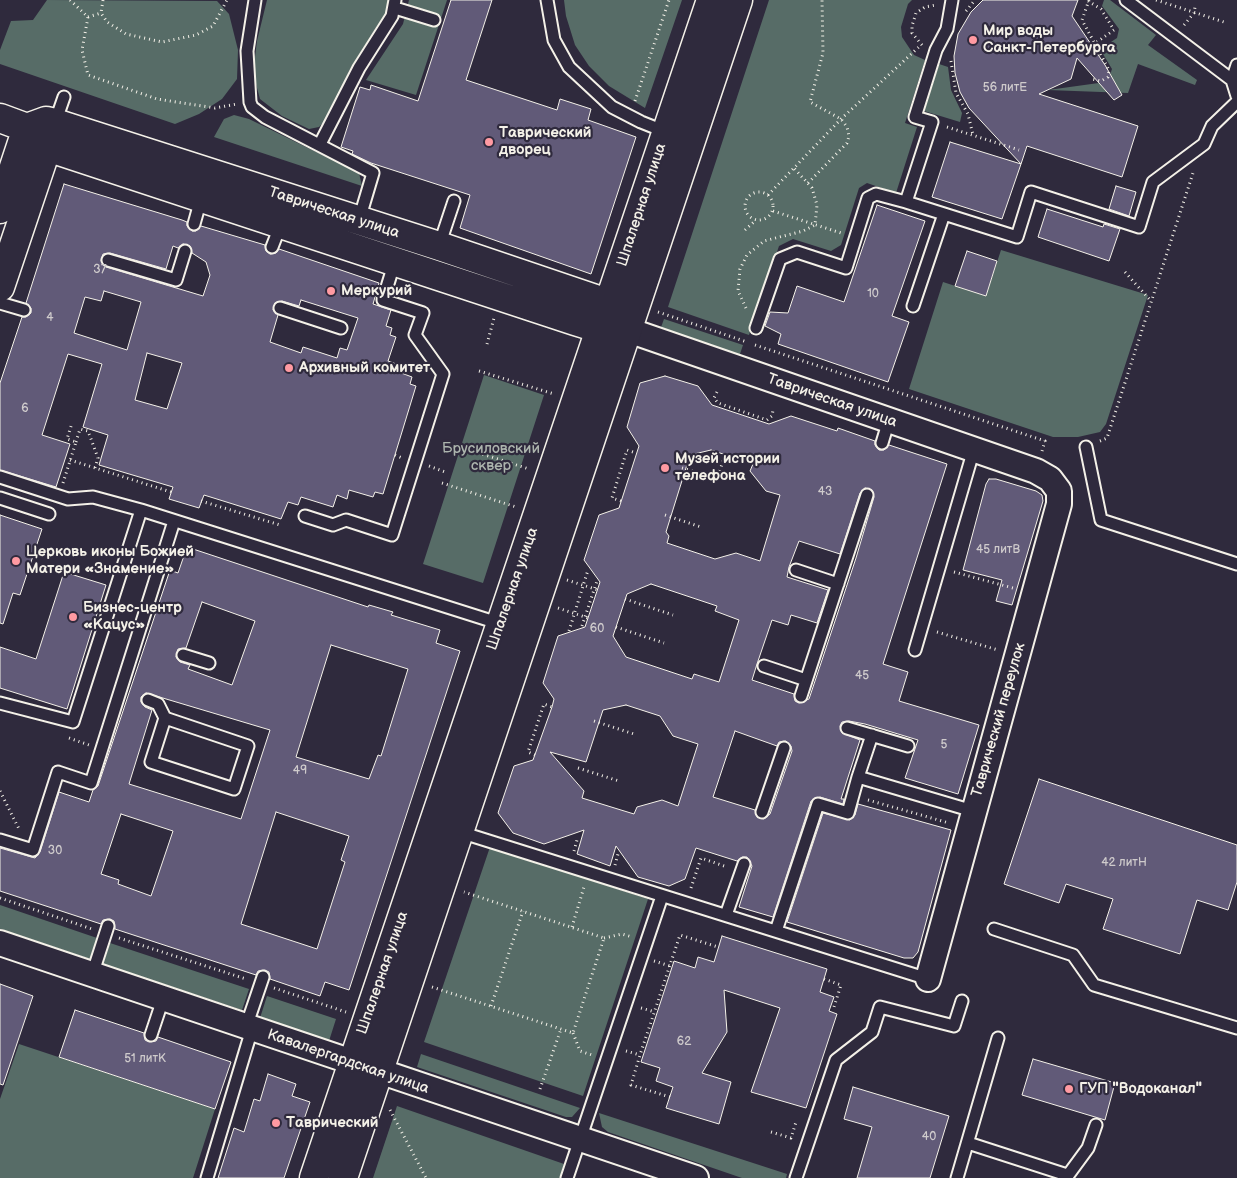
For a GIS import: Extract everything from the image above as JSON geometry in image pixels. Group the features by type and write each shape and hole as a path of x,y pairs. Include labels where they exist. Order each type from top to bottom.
{"street":[{"name":"Шпалерная улица","path":"343,1178 460,832 514,628 601,329 711,0"},
{"name":"Шпалерная улица","path":"314,1178 352,1063 514,628 628,330 738,0"},
{"name":"Таврическая улица","path":"0,118 358,221 439,246 610,304"},
{"path":"0,209 44,130"},
{"path":"0,287 44,130"},
{"name":"Таврическая улица","path":"44,130 197,211 276,235 395,260 601,329 628,330 1036,471"},
{"path":"610,304 628,330"},
{"name":"Таврический переулок","path":"928,979 965,818 1018,655 1059,504 1059,492 1050,479 1036,471"},
{"name":"Кавалергардская улица","path":"0,944 696,1178"}],"lane":[{"path":"255,0 247,51 250,102 252,107 265,117 373,173 358,221"},
{"path":"547,0 554,40 569,67 612,107 630,117 666,132"},
{"path":"906,202 932,122 915,117 936,50 947,29 952,0"},
{"path":"1126,0 1232,80 1237,96"},
{"path":"320,144 359,68 395,4 434,20"},
{"path":"1232,80 1237,66"},
{"path":"44,130 64,97"},
{"path":"756,328 780,259 797,252 846,268 868,198 876,194 1017,237 1031,192 1139,227 1153,182 1204,144 1212,126 1237,102"},
{"path":"439,246 454,201"},
{"path":"913,306 944,214"},
{"path":"108,260 176,280 186,251"},
{"path":"305,516 332,525 346,520 392,535 442,374 416,335 423,313 383,300 395,260"},
{"path":"0,303 24,310"},
{"path":"280,308 341,328"},
{"path":"882,443 889,420"},
{"path":"1086,447 1102,520 1237,564"},
{"path":"915,650 974,449"},
{"path":"0,477 68,499 93,496 141,510 514,628"},
{"path":"801,696 867,495"},
{"path":"0,498 50,514"},
{"path":"0,703 73,722 141,510"},
{"path":"0,840 33,850 58,772 91,783 101,749 141,642 174,521"},
{"path":"796,570 838,584"},
{"path":"183,655 209,663"},
{"path":"764,666 806,680"},
{"path":"148,700 158,704 165,718 151,762 234,789 248,746 165,718"},
{"path":"847,728 908,746"},
{"path":"776,931 818,804 848,814 872,735"},
{"path":"762,812 784,748"},
{"path":"858,777 965,818"},
{"path":"460,832 928,979"},
{"path":"726,915 743,868"},
{"path":"567,1178 662,896"},
{"path":"92,975 107,930"},
{"path":"994,930 1073,955 1094,984 1237,1028"},
{"path":"207,1178 262,981"},
{"path":"151,1035 163,999"},
{"path":"796,1178 836,1060 872,1032 880,1007 954,1026 962,1001"},
{"path":"957,1178 998,1038"},
{"path":"968,1143 1067,1176 1088,1148 1096,1125"}],"path":[{"path":"70,0 88,16"},
{"path":"103,0 101,12 107,22 126,34 162,42 196,35 213,26 227,0"},
{"path":"630,117 669,0"},
{"path":"808,183 847,143 847,127 841,119 810,102 823,53 822,0"},
{"path":"922,0 925,6"},
{"path":"963,14 975,0"},
{"path":"1156,0 1227,23"},
{"path":"1092,79 1101,81 1108,77 1109,70 1107,63 1102,61 1082,20 1089,1 1101,9 1114,30 1094,44"},
{"path":"1184,24 1194,13 1195,7"},
{"path":"88,16 101,12"},
{"path":"88,16 82,50 88,74 157,99 215,108 250,102"},
{"path":"768,195 841,119 922,44"},
{"path":"950,54 953,82 971,123 973,135"},
{"path":"932,122 1019,150"},
{"path":"1086,447 1107,438 1204,144"},
{"path":"794,168 808,183 817,205 815,225"},
{"path":"745,230 756,220 767,219 773,211 772,200 768,195 759,192 747,198 745,211 756,220"},
{"path":"773,211 855,238"},
{"path":"747,311 738,291 740,269 747,255 764,242 803,231 815,225"},
{"path":"1125,272 1151,301"},
{"path":"656,312 1045,441"},
{"path":"487,344 494,317"},
{"path":"479,371 554,394"},
{"path":"717,392 714,398 718,403 739,412 767,420 772,416 773,410"},
{"path":"72,423 67,439 76,442"},
{"path":"59,496 80,429 88,431 98,458 95,468"},
{"path":"454,445 529,469"},
{"path":"621,501 612,498 627,450 636,453"},
{"path":"682,468 717,479 725,455"},
{"path":"70,460 171,492"},
{"path":"442,483 517,507"},
{"path":"201,501 280,525"},
{"path":"665,515 701,527"},
{"path":"939,568 1014,589"},
{"path":"569,631 588,570"},
{"path":"566,580 596,589"},
{"path":"582,626 596,589 596,581"},
{"path":"625,599 673,615"},
{"path":"557,608 586,618"},
{"path":"616,626 664,643"},
{"path":"921,628 1018,655"},
{"path":"535,755 528,752 544,704 552,707"},
{"path":"594,720 634,734"},
{"path":"60,736 101,749"},
{"path":"578,768 618,781"},
{"path":"0,791 29,849"},
{"path":"853,795 965,818"},
{"path":"573,854 577,840"},
{"path":"614,868 618,854"},
{"path":"686,903 701,858 743,868"},
{"path":"572,927 589,872"},
{"path":"463,892 604,938 622,934 647,941"},
{"path":"0,898 107,930 262,981 340,1010"},
{"path":"491,1006 523,911"},
{"path":"670,1097 631,1085 640,1055 680,936 718,947"},
{"path":"604,938 573,1033 580,1051 607,1059"},
{"path":"664,964 670,966"},
{"path":"824,979 841,985 834,1007"},
{"path":"432,986 573,1033"},
{"path":"649,1010 654,1012"},
{"path":"540,1089 561,1029"},
{"path":"635,1054 640,1055"},
{"path":"389,1106 426,1178"},
{"path":"771,1132 791,1138 796,1122"}],"green space":[{"path":"47,0 217,1 229,14 238,50 237,79 222,99 199,114 175,124 0,64 0,50 11,21 33,20"},
{"path":"267,0 388,0 389,11 377,26 349,71 327,119 319,127 309,129 282,116 260,99 253,73 257,41"},
{"path":"409,0 447,0 416,95 366,80 403,24"},
{"path":"564,0 682,0 645,108 609,86 589,66 575,45 566,16"},
{"path":"769,0 912,0 908,4 901,27 902,37 914,55 925,60 905,123 917,127 896,193 867,183 859,188 841,245 831,251 793,239 779,246 749,335 668,307"},
{"path":"1104,0 1110,0 1156,35 1148,45 1197,80 1195,85 1138,64 1128,93 1048,90 1106,82 1109,78 1112,69 1100,49 1117,38 1119,29 1102,6"},
{"path":"939,64 948,67 951,90 962,113 960,122 924,111"},
{"path":"234,115 249,119 359,173 362,186 214,137 224,119"},
{"path":"1001,250 1148,295 1106,424 1100,432 1078,437 1053,437 909,389 943,282 986,296"},
{"path":"664,319 743,345 738,360 659,333"},
{"name":"Брусиловский сквер","path":"484,375 544,395 483,583 423,564"},
{"path":"490,847 648,899 583,1096 424,1042"},
{"path":"0,905 97,938 90,959 0,929"},
{"path":"110,943 249,989 242,1010 103,964"},
{"path":"267,996 336,1019 329,1041 260,1018"},
{"path":"19,1044 215,1109 193,1178 0,1178 0,1099"},
{"path":"421,1054 580,1108 572,1117 566,1117 417,1067"},
{"path":"397,1106 564,1164 560,1178 373,1178"},
{"path":"599,1113 787,1174 786,1178 742,1178 608,1132 602,1127"}],"building":[{"name":"Таврический дворец","path":"451,0 492,0 466,80 557,110 560,99 591,109 588,120 636,137 591,274 460,228 470,195 371,163 352,154 353,151 341,147 360,87 370,90 371,85 418,101"},
{"path":"983,0 1078,0 1072,16 1105,65 1122,95 1114,100 1077,58 1071,79 1039,94 1138,126 1122,177 1027,146 1021,164 969,108 960,92 955,73 954,56 958,34 971,12"},
{"path":"950,142 1021,164 1002,219 932,197"},
{"name":"Архивный комитет","path":"64,184 182,220 187,222 187,226 192,231 196,231 201,226 265,245 266,251 270,254 276,253 279,249 379,283 373,304 391,310 386,326 392,328 390,335 396,337 388,361 399,365 396,371 412,377 410,384 416,386 383,494 375,492 373,497 349,490 347,499 337,495 333,507 301,497 298,505 288,502 281,519 204,495 199,508 169,499 173,487 99,465 108,435 83,427 102,364 68,354 42,435 70,444 56,487 0,470 0,383 22,317 26,317 31,313 31,308 26,303","holes":["183,244 190,246 192,253 206,262 210,275 203,296 106,267 101,261 103,254 110,253 166,269 173,246 178,248","104,291 141,302 127,350 74,333 85,297 101,301","301,300 358,318 347,350 340,348 337,358 303,347 301,353 270,342 278,315 273,310 275,303 282,301 299,306","147,353 182,363 167,409 135,400"]},
{"path":"1116,186 1136,192 1129,216 1109,209"},
{"path":"877,205 925,221 892,316 909,322 888,382 778,344 781,334 765,326 770,312 788,313 797,286 844,302"},
{"path":"1047,209 1103,227 1104,224 1120,229 1109,261 1038,237"},
{"path":"967,251 997,261 986,296 955,286"},
{"path":"665,376 698,386 712,405 769,424 791,416 837,431 838,428 875,441 875,445 879,450 884,450 889,445 947,464 883,664 908,672 899,701 979,725 958,794 905,778 918,740 865,724 849,721 842,722 840,726 842,733 860,740 841,799 844,799 843,804 820,797 811,801 773,917 739,907 752,866 747,857 742,857 737,861 696,848 685,879 669,886 638,877 616,846 610,866 577,854 584,830 544,844 513,833 498,813 514,766 533,760 552,707 554,699 543,683 558,636 585,627 600,582 584,560 599,515 619,508 639,446 627,427 640,383","holes":["711,450 753,464 750,471 766,491 780,495 760,561 736,553 715,559 667,543 669,536 666,532 690,455","865,488 872,490 874,497 856,558 809,699 799,703 795,701 794,694 752,680 772,620 788,625 791,615 817,623 828,590 787,577 799,541 840,554 860,493","651,584 717,606 715,611 739,620 719,682 694,674 692,679 626,657 613,636 627,594","626,705 660,716 673,736 698,744 678,806 662,800 637,807 634,814 582,798 584,791 550,752 586,762 603,710","735,731 777,746 779,742 786,741 791,746 792,751 770,814 764,819 757,817 755,810 713,797"]},
{"path":"989,479 996,479 1036,491 1042,495 1043,501 1012,605 996,601 1002,580 963,570 986,484"},
{"name":"Церковь иконы Божией Матери «Знамение»","path":"0,515 42,529 20,595 13,593 3,624 0,623"},
{"path":"187,547 368,607 369,605 393,612 391,615 440,630 436,643 460,651 349,990 325,982 320,996 270,979 269,972 265,970 258,971 256,975 115,929 114,921 110,919 103,920 101,924 0,891 0,848 35,858 40,852 59,792 89,802 93,790 98,786 170,570 178,573","holes":["202,602 255,621 232,685 188,669 190,665 180,662 176,657 178,649 186,648","331,645 408,669 381,756 378,755 369,779 296,757","146,693 270,730 241,819 129,784 152,710 145,707 141,702 141,697","276,812 349,836 341,860 345,862 317,949 241,924","121,814 173,831 151,896 118,884 119,880 101,874"]},
{"name":"Бизнес-центр «Кацус»","path":"64,572 106,585 67,709 0,688 0,647 36,659"},
{"path":"1039,779 1237,845 1237,882 1228,910 1197,900 1180,954 1103,929 1113,899 1066,884 1059,903 1004,884"},
{"path":"858,804 951,830 918,952 913,958 904,958 787,922 823,813 850,820 855,815"},
{"path":"722,936 827,969 820,992 834,997 829,1011 837,1014 806,1108 751,1092 780,1008 724,990 727,1032 702,1073 731,1082 719,1124 666,1108 673,1087 656,1081 660,1068 641,1062 674,961 695,968 698,957 714,962"},
{"path":"0,984 33,996 3,1085 0,1084"},
{"path":"75,1010 144,1033 145,1040 149,1042 156,1041 158,1037 231,1062 215,1109 59,1057"},
{"name":"ГУП \"Водоканал\"","path":"1033,1059 1115,1083 1105,1120 1022,1095"},
{"name":"Таврический","path":"268,1074 296,1084 292,1096 310,1102 284,1178 218,1178 234,1128 244,1132 254,1099 260,1101"},
{"path":"853,1087 949,1116 930,1178 857,1178 872,1127 844,1119"}],"place":[{"name":"Мир воды Санкт-Петербурга","path":"973,40"},
{"name":"Таврический дворец","path":"489,142"},
{"name":"Меркурий","path":"331,291"},
{"name":"Архивный комитет","path":"289,368"},
{"name":"Музей истории телефона","path":"665,468"},
{"name":"Церковь иконы Божией Матери «Знамение»","path":"16,561"},
{"name":"Бизнес-центр «Кацус»","path":"73,617"},
{"name":"ГУП \"Водоканал\"","path":"1069,1089"},
{"name":"Таврический","path":"276,1123"}]}
